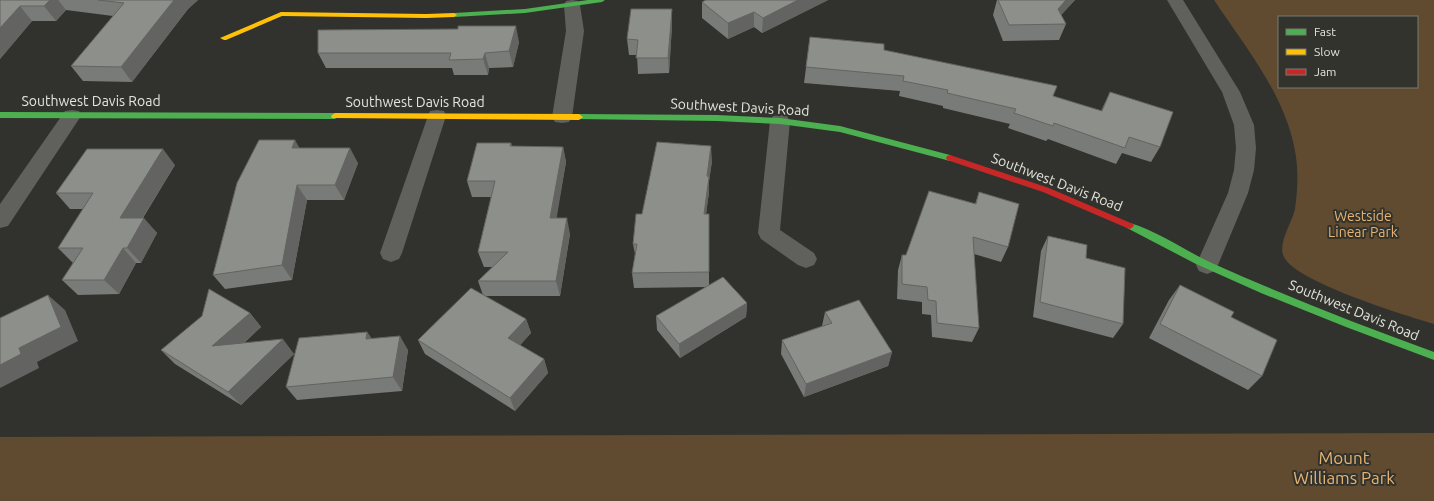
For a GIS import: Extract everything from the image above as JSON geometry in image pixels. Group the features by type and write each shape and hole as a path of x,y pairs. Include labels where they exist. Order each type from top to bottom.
{"street":[{"path":"224,38 281,14 426,16 525,11 602,0"},
{"path":"1175,0 1228,86 1244,124 1246,148 1244,170 1241,182 1238,193 1207,265"},
{"path":"562,117 575,31 572,5"},
{"name":"Southwest Davis Road","path":"0,115 717,118 780,121 840,129 914,147 962,161 1046,190 1146,233 1207,265 1359,329 1434,356"},
{"path":"0,220 72,116"},
{"path":"390,254 437,116"},
{"path":"780,121 769,233 806,259"}],"green space":[{"name":"Westside Linear Park","path":"1214,0 1434,0 1434,324 1329,287 1308,277 1293,267 1284,257 1282,246 1295,209 1297,193 1297,166 1287,121 1278,99 1254,58"},
{"name":"Mount Williams Park","path":"1434,433 1434,501 0,501 0,437"}],"building":[{"path":"0,0 50,0 44,6 20,6 0,28"},
{"path":"98,0 174,0 121,67 71,66 124,3"},
{"path":"706,0 798,0 763,18 754,12 728,23 702,2"},
{"path":"998,0 1066,0 1058,9 1066,24 1009,25"},
{"path":"631,9 672,9 668,58 636,58 638,40 627,39"},
{"path":"458,26 516,26 509,51 485,53 483,59 449,60 451,53 318,53 318,30 458,29"},
{"path":"810,37 884,44 884,50 1057,86 1053,96 1102,111 1110,92 1173,112 1160,147 1129,137 1125,148 1054,123 1053,126 1014,113 1016,109 947,93 948,90 903,81 904,76 806,67"},
{"path":"259,140 295,140 292,148 350,148 335,185 297,185 282,265 213,275 237,183"},
{"path":"657,142 711,146 704,214 709,214 709,272 632,273 637,244 633,244 636,214 642,214"},
{"path":"477,143 511,143 510,146 563,147 550,218 567,218 556,281 478,281 508,252 478,252 495,181 467,181"},
{"path":"87,149 163,149 120,218 144,218 127,248 123,248 104,280 62,280 83,248 58,248 93,193 56,193"},
{"path":"929,191 976,204 979,192 1019,204 1008,247 973,237 979,328 937,323 936,301 928,300 927,287 902,284 902,255 906,255"},
{"path":"1048,236 1087,245 1086,258 1125,268 1123,324 1040,302"},
{"path":"723,277 747,303 679,344 656,316"},
{"path":"1180,285 1234,312 1231,317 1277,340 1262,376 1160,324"},
{"path":"471,288 526,319 508,338 544,359 510,398 418,340"},
{"path":"209,289 250,313 212,346 283,339 228,392 161,350 202,316"},
{"path":"48,295 61,327 19,348 21,354 0,365 0,318"},
{"path":"859,300 892,352 806,384 782,340 832,323 825,312"},
{"path":"367,332 366,339 400,336 393,377 286,387 299,338"}],"traffic: fast":[{"path":"454,15 525,11 602,0"},
{"path":"0,115 335,116"},
{"path":"579,117 717,118 780,121 840,129 950,158"},
{"path":"1130,226 1199,261 1265,290 1434,356"}],"traffic: slow":[{"path":"224,38 281,14 454,15"},
{"path":"335,116 579,117"}],"traffic: jam":[{"path":"950,158 1046,190 1130,226"}]}
